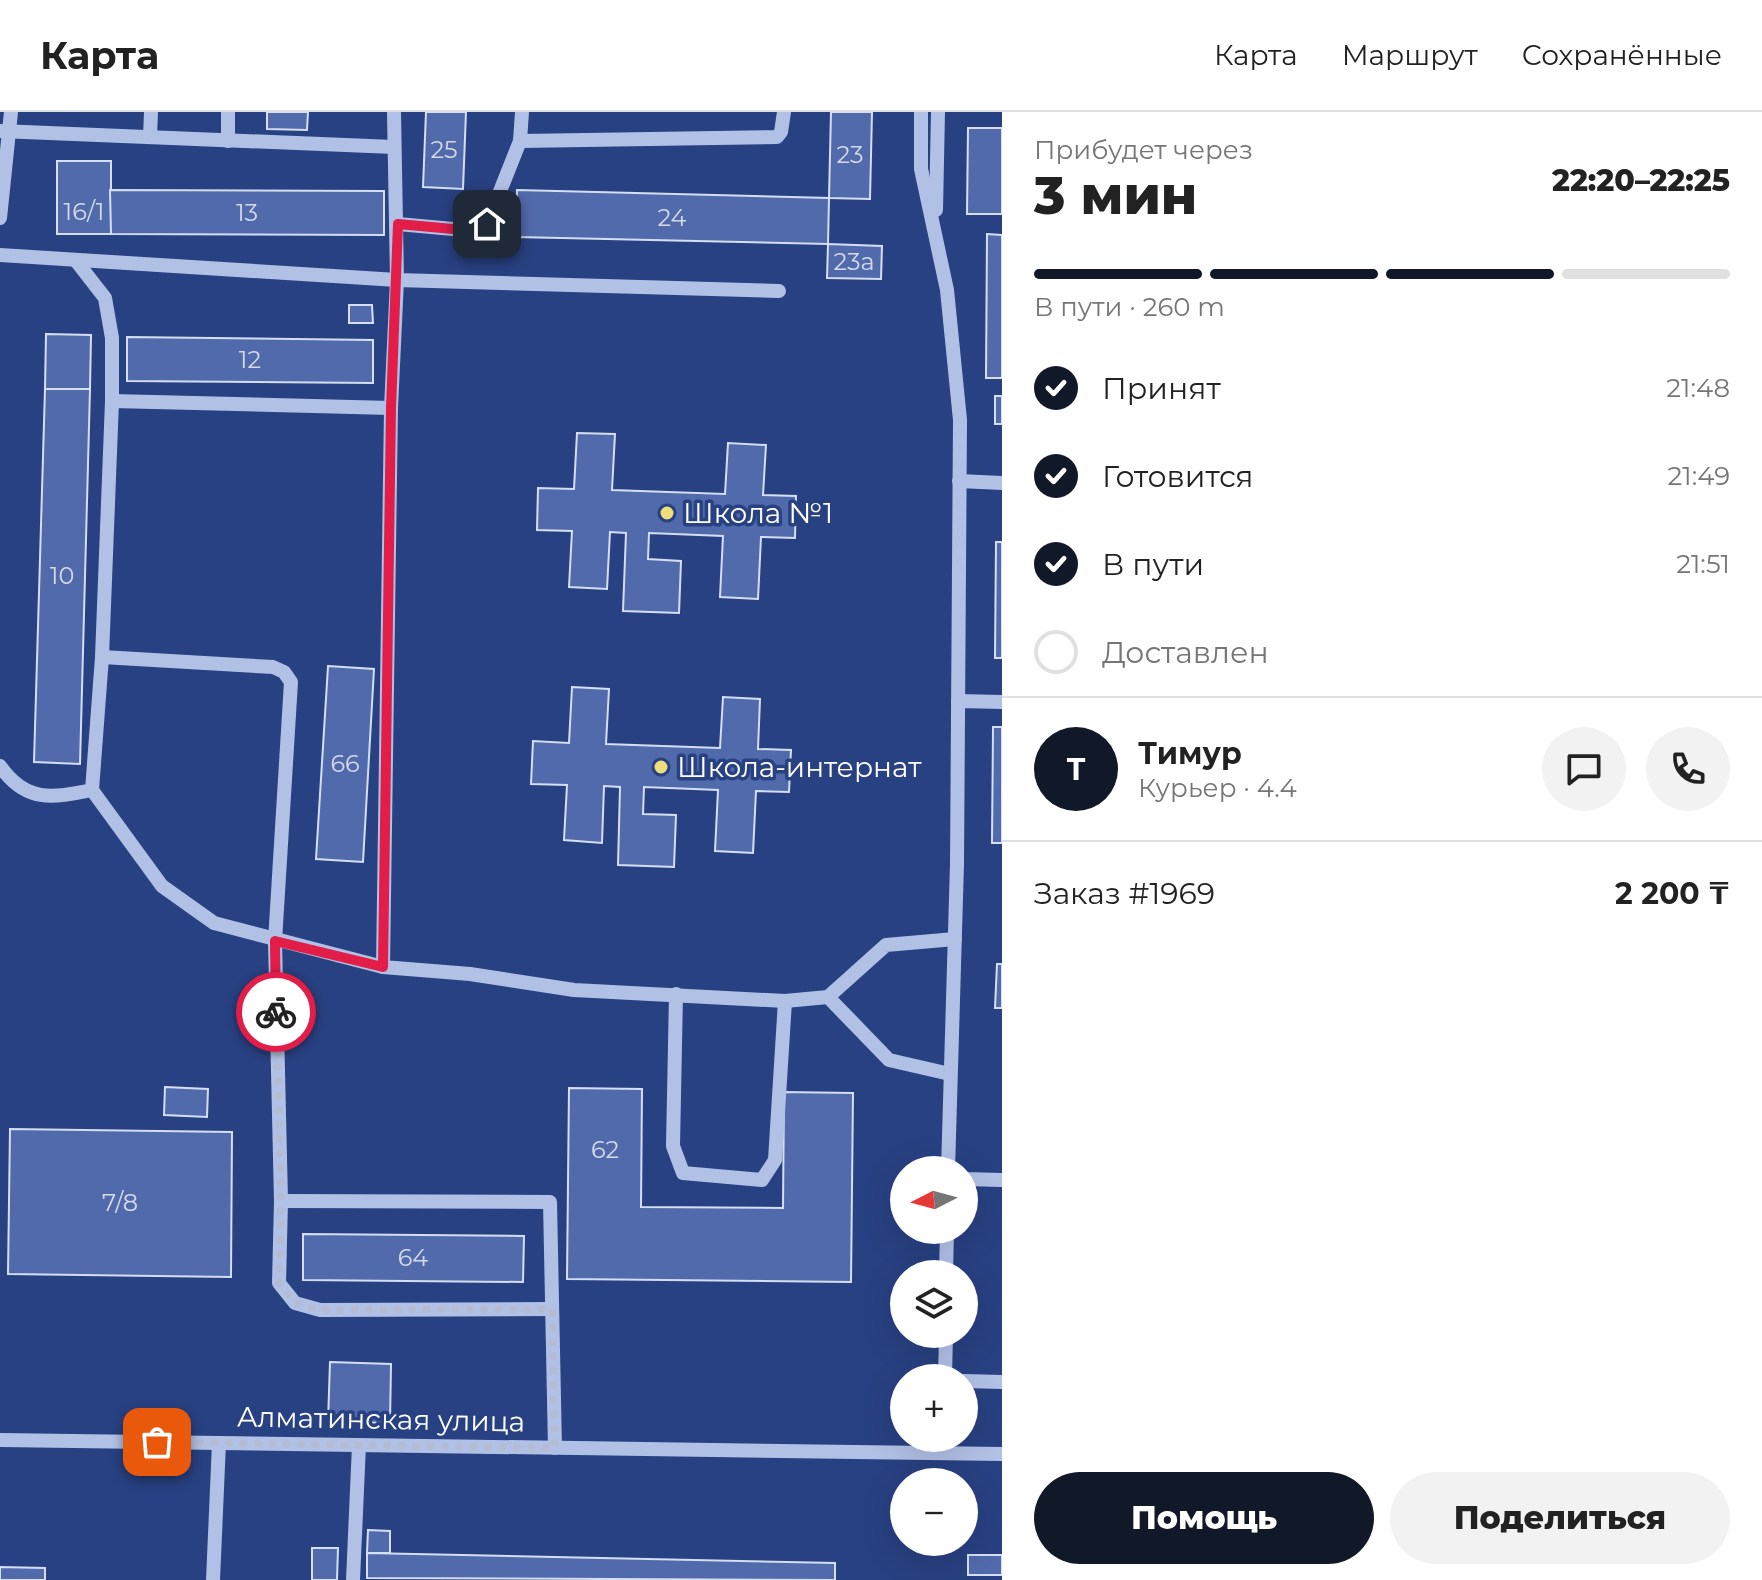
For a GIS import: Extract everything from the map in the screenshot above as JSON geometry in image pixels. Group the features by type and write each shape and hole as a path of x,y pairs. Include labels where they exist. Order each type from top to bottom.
{"street":[{"path":"0,218 5,132 11,112"},
{"path":"150,137 151,112"},
{"path":"228,112 228,141"},
{"path":"383,967 391,408 398,224 394,112"},
{"path":"398,224 475,231 482,229 487,224 520,141 522,112"},
{"path":"520,141 777,137 781,132 784,112"},
{"path":"921,112 921,169 947,290 960,420 955,939 948,1156"},
{"path":"935,227 938,112"},
{"path":"5,132 394,147"},
{"path":"0,255 397,280 779,291"},
{"path":"77,262 105,298 112,338 102,657 92,790 162,886 214,923 275,941 383,967 470,974 574,990 785,1001 828,997 886,945 955,939"},
{"path":"112,401 391,408"},
{"path":"959,481 1002,483"},
{"path":"102,657 273,667 284,672 291,682 275,941 281,1201 279,1283 295,1303 320,1310 552,1309"},
{"path":"958,701 1002,702"},
{"path":"0,766 11,782 35,794 60,797 92,790"},
{"path":"676,994 673,1146 683,1173 762,1180 775,1160 785,1001"},
{"path":"828,997 889,1060 950,1074"},
{"path":"978,1179 1002,1180"},
{"path":"281,1201 550,1202 555,1448"},
{"path":"978,1381 1002,1382"},
{"name":"Алматинская улица","path":"0,1440 555,1448 890,1446"},
{"path":"213,1580 219,1443"},
{"path":"353,1580 359,1445"},
{"name":"Алматинская улица","path":"978,1451 1002,1454"}],"building":[{"path":"267,112 308,112 307,130 267,129"},
{"path":"426,112 466,112 463,189 423,187"},
{"path":"831,112 872,112 870,199 829,198"},
{"path":"968,128 1002,128 1002,214 967,214"},
{"path":"57,161 111,161 111,234 57,234"},
{"path":"110,190 384,191 384,235 111,234"},
{"path":"517,190 829,198 828,244 516,237"},
{"path":"987,234 1002,235 1002,378 986,378"},
{"path":"828,244 882,246 881,279 827,278"},
{"path":"349,305 372,305 373,323 349,323"},
{"path":"46,334 91,335 90,389 45,389"},
{"path":"127,337 373,340 373,383 127,381"},
{"path":"45,389 90,389 80,764 34,762"},
{"path":"995,396 1002,396 1002,424 995,424"},
{"name":"Школа №1","path":"577,433 615,434 612,490 725,494 728,443 766,445 763,495 796,496 795,538 761,537 758,599 720,597 723,536 649,533 648,559 681,561 679,613 623,611 626,533 610,532 607,589 569,587 572,531 537,530 538,488 574,489"},
{"path":"996,542 1002,542 1002,658 995,658"},
{"path":"328,666 374,669 363,862 316,859"},
{"name":"Школа-интернат","path":"572,687 609,689 606,744 720,748 723,697 760,699 758,749 791,750 789,792 756,791 753,853 715,851 718,790 644,787 643,814 676,815 674,867 618,865 620,787 604,786 602,843 564,840 567,785 531,784 533,741 569,743"},
{"path":"993,727 1002,727 1002,843 992,843"},
{"path":"997,964 1002,964 1002,1008 995,1008"},
{"path":"165,1087 208,1089 207,1117 164,1115"},
{"path":"569,1088 642,1089 641,1207 783,1208 784,1092 853,1093 851,1282 567,1279"},
{"path":"10,1129 232,1132 231,1277 8,1274"},
{"path":"303,1234 524,1236 523,1282 303,1280"},
{"path":"330,1362 391,1364 390,1423 328,1422"},
{"path":"368,1530 390,1531 390,1553 367,1553"},
{"path":"312,1548 338,1548 337,1580 312,1580"},
{"path":"367,1553 835,1563 835,1580 367,1578"},
{"path":"1002,1555 1002,1575 968,1575 968,1556"},
{"path":"0,1567 45,1568 45,1580 0,1580"}],"way so far":[{"path":"157,1442 555,1448 552,1309 320,1310 295,1303 279,1283 281,1201 276,1012"}],"place":[{"name":"Школа №1","path":"667,513"},
{"name":"Школа-интернат","path":"661,767"}],"route":[{"path":"276,1012 275,941 383,967 391,408 398,224 475,231 487,224"}]}
